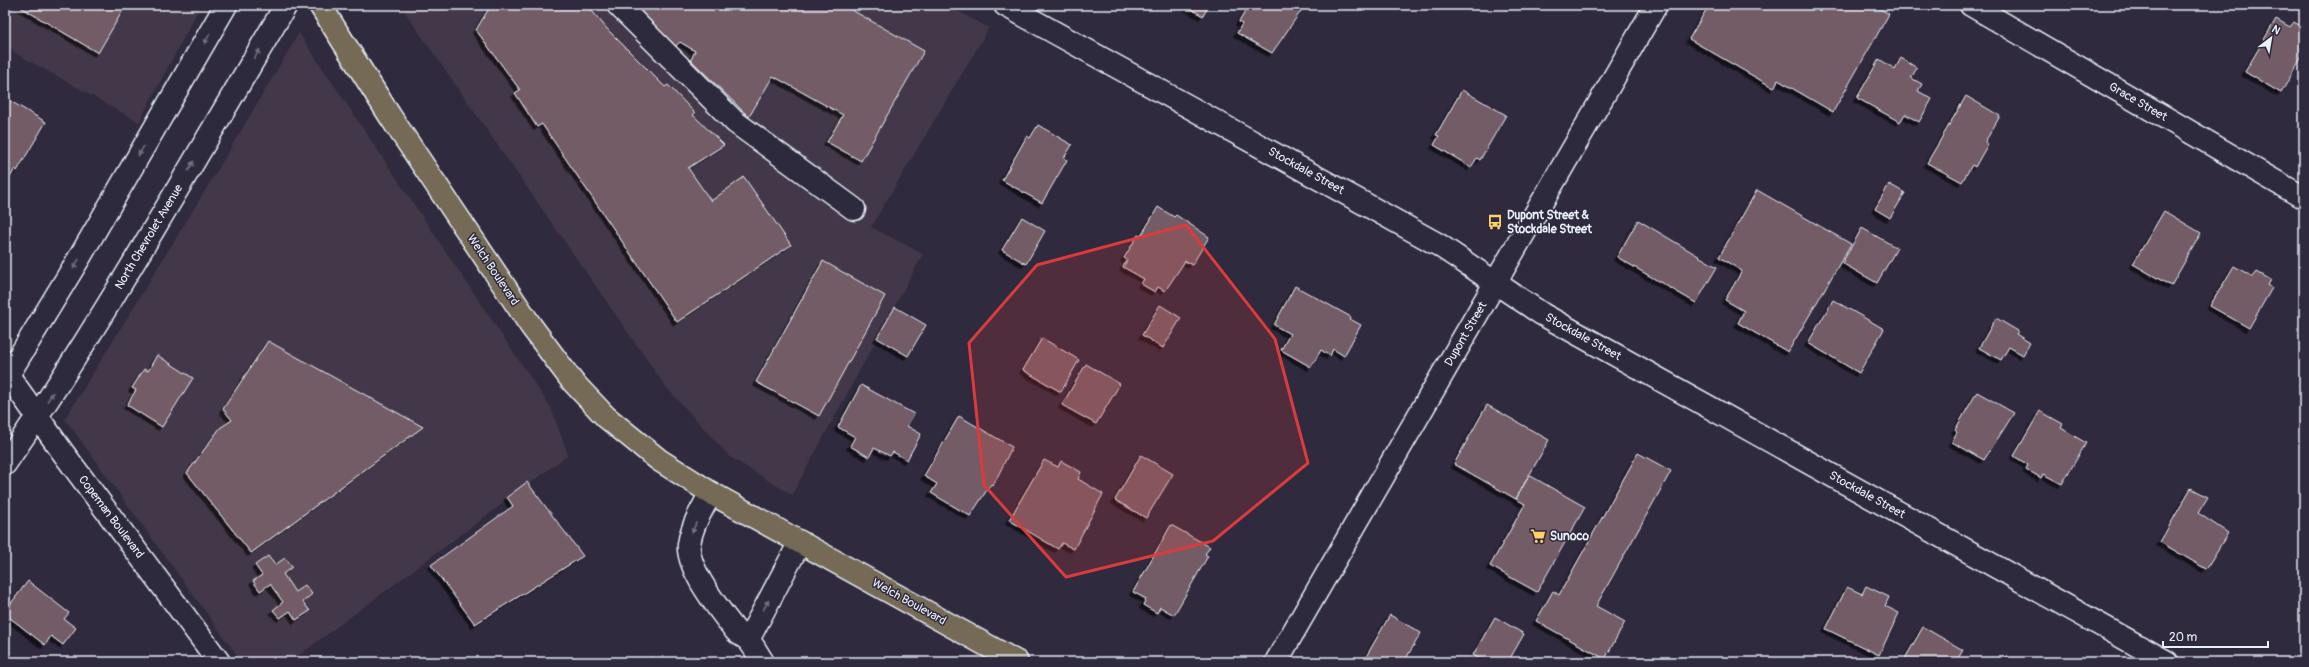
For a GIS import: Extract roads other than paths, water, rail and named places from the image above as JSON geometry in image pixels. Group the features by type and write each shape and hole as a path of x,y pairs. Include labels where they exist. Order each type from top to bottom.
{"main road":[{"name":"Welch Boulevard","path":"320,5 445,199 531,326 572,381 589,401 659,460 711,493 1017,662"}],"street":[{"path":"6,376 82,255 226,5"},
{"name":"North Chevrolet Avenue","path":"5,464 38,416 138,257 286,5"},
{"path":"618,5 735,122 854,209"},
{"name":"Stockdale Street","path":"1005,5 1432,242 1496,282 1529,306 1560,325 2167,662"},
{"name":"Dupont Street","path":"1276,662 1656,5"},
{"name":"Grace Street","path":"1972,5 2304,198"},
{"name":"Copeman Boulevard","path":"6,376 38,416 219,662"},
{"path":"711,493 692,530 689,544 690,557 720,609 736,631 748,640 763,662"},
{"path":"748,640 800,542"}],"place":[{"name":"Dupont Street & Stockdale Street","path":"1495,222"},
{"name":"Sunoco","path":"1538,536"}]}
